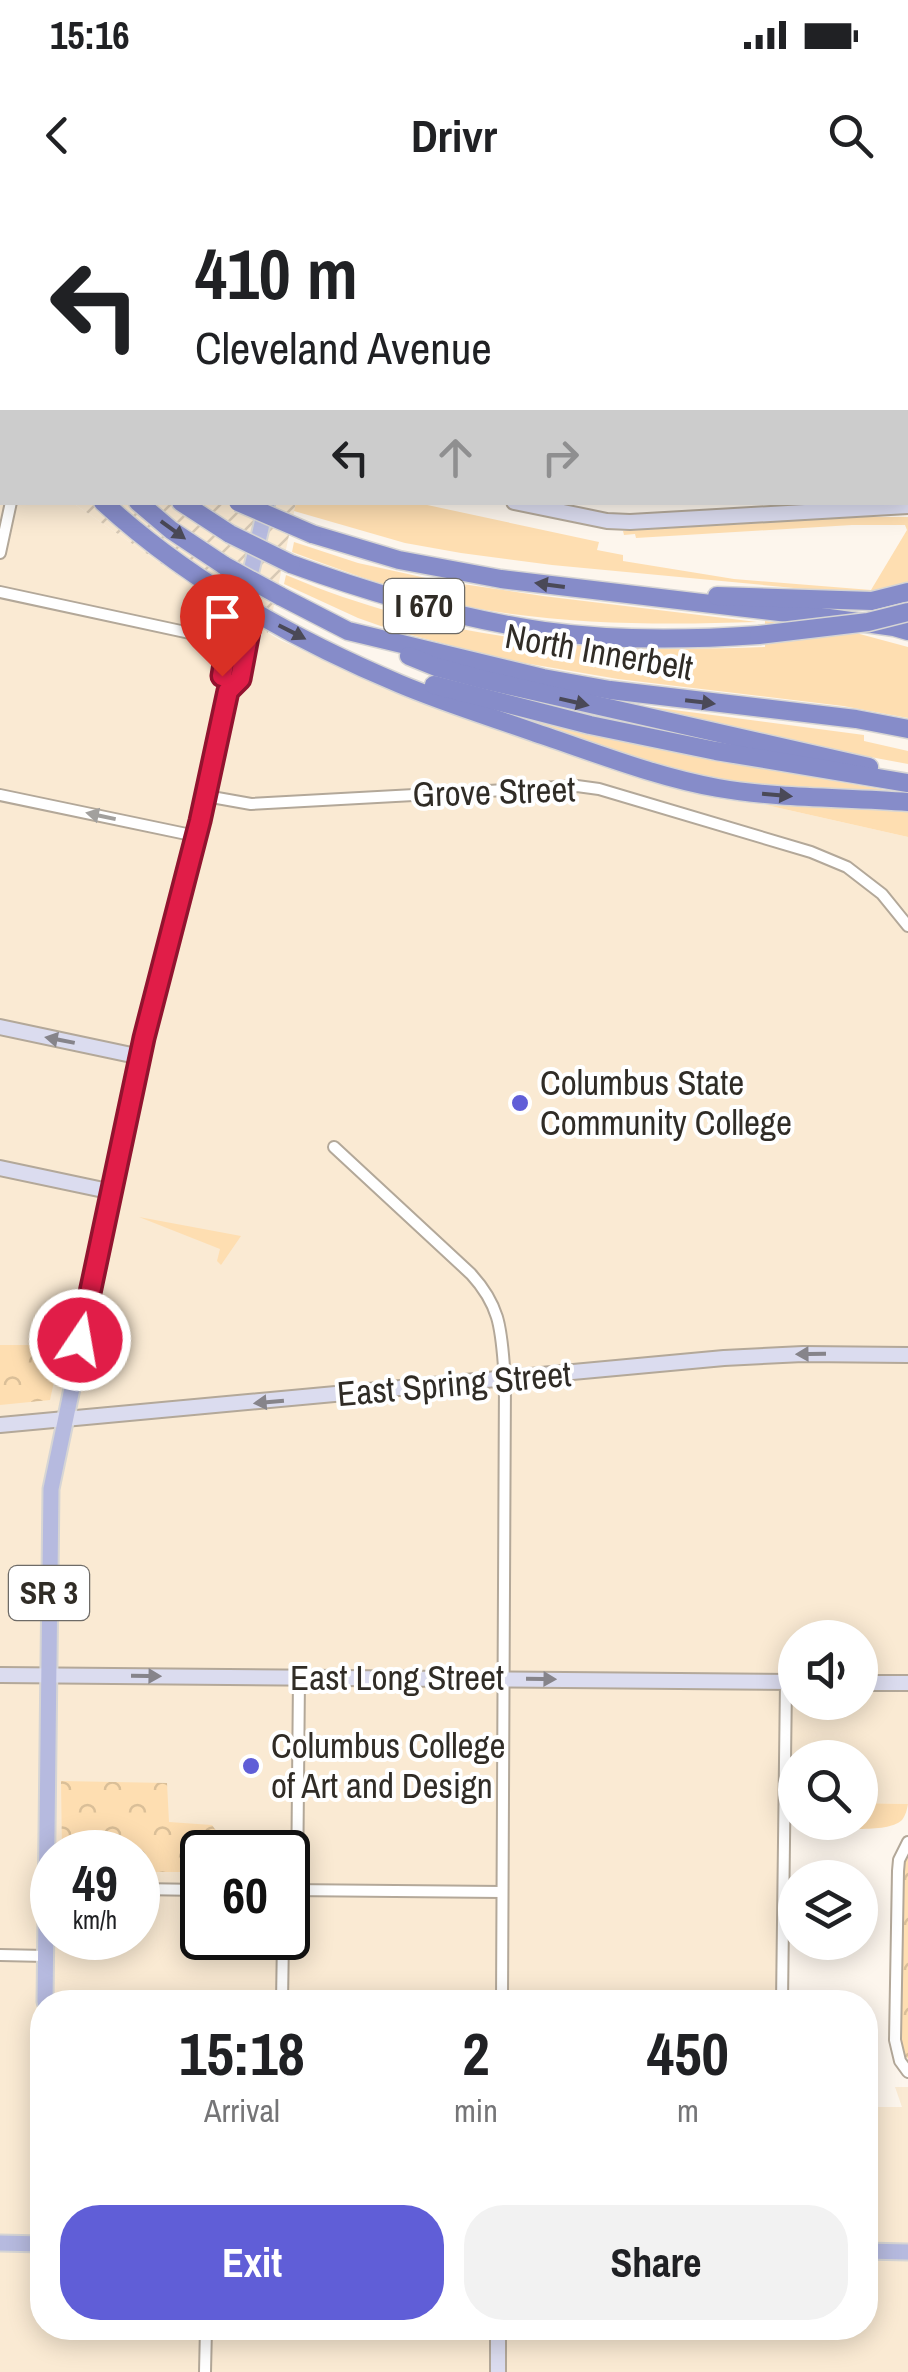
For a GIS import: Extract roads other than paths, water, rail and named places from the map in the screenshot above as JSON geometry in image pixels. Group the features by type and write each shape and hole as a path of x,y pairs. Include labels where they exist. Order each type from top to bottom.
{"highway":[{"path":"106,505 180,565 243,606 341,657 435,697 681,780 748,793 908,802"},
{"name":"North Innerbelt","path":"142,505 172,530 252,582 348,630 559,682 908,729"},
{"name":"I 670","path":"185,505 216,526 304,569 398,600 546,631 657,639 759,635 868,622 908,612"},
{"name":"North Innerbelt","path":"245,505 312,534 430,566 647,598 829,618 908,632"},
{"path":"647,598 748,596 872,601 908,592"},
{"path":"348,630 436,667 485,680 908,774"},
{"path":"341,657 590,725 802,767 908,783"}],"main road":[{"name":"SR 3","path":"228,691 222,676 231,620 243,606 266,505"},
{"path":"528,505 630,522 908,506"},
{"name":"SR 3","path":"49,1676 50,1503 64,1419 141,1057 228,691 240,679 250,626 243,606"},
{"path":"0,1027 141,1057"},
{"path":"0,1168 112,1192"},
{"name":"East Spring Street","path":"0,1424 724,1358 908,1354"},
{"name":"East Long Street","path":"0,1675 778,1682"},
{"path":"49,1676 49,1830"},
{"path":"878,1683 908,1684"},
{"path":"44,1990 45,1960"},
{"path":"0,2243 30,2244"},
{"path":"878,2251 908,2252"},
{"path":"498,2340 498,2372"}],"street":[{"path":"0,553 10,505"},
{"path":"0,592 227,641"},
{"name":"Grove Street","path":"206,796 251,804 589,787 811,852 847,867 882,894 908,926"},
{"path":"0,795 196,836"},
{"path":"334,1147 486,1290 499,1320 505,1380 502,1990"},
{"path":"294,1830 299,1678"},
{"path":"782,1990 790,1720"},
{"path":"908,1842 898,1871 895,2040 900,2062 908,2072"},
{"path":"310,1890 502,1892"},
{"path":"0,1955 30,1956"},
{"path":"282,1990 283,1960"},
{"path":"205,2372 206,2340"}],"place":[{"name":"Columbus State Community College","path":"520,1103"},
{"name":"Columbus College of Art and Design","path":"251,1766"}]}
